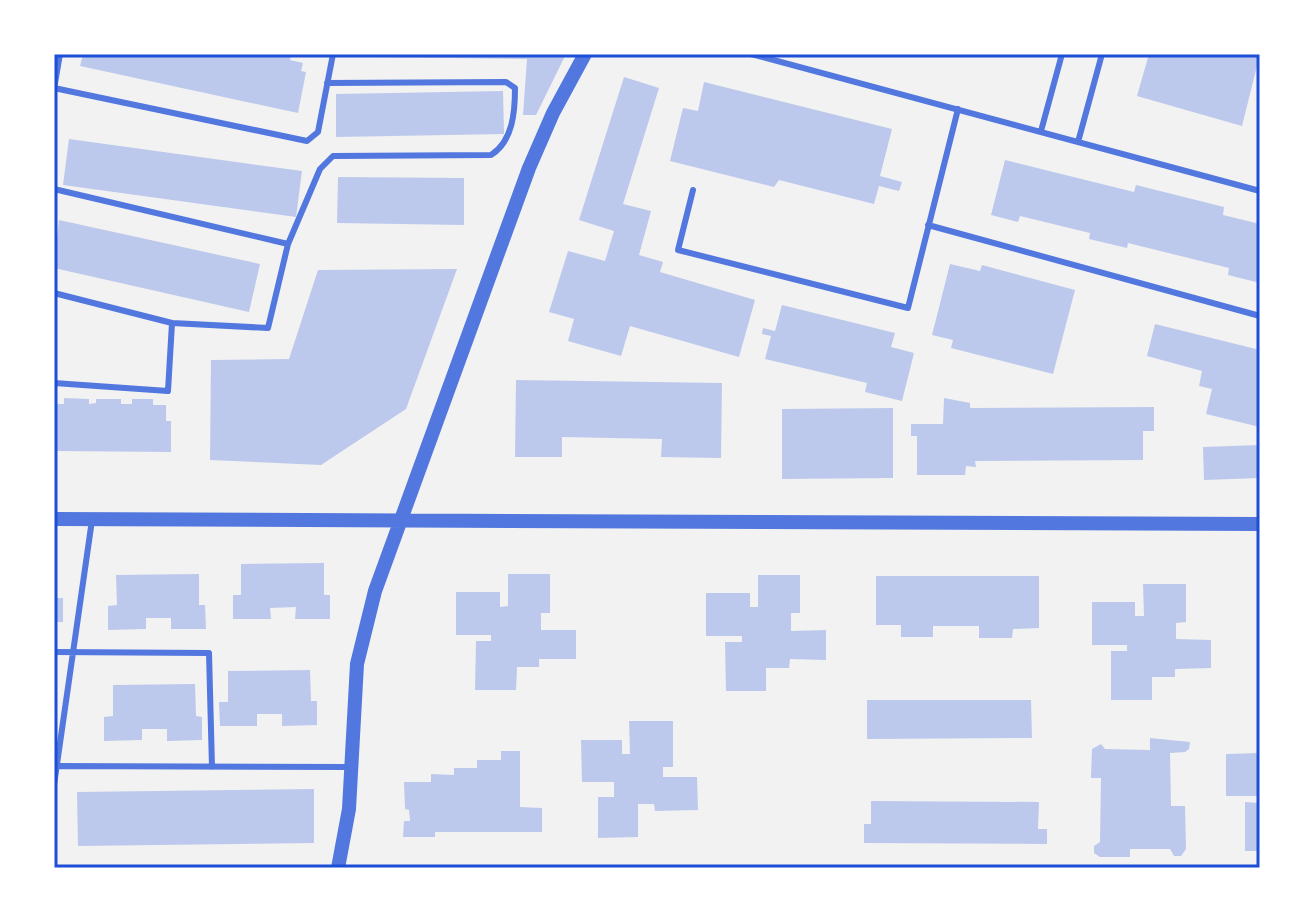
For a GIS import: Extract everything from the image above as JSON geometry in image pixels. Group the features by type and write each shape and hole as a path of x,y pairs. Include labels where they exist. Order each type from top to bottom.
{"street":[{"path":"338,868 346,833 357,664 375,591 529,168 553,113 585,54"},
{"path":"54,519 1260,524"}],"lane":[{"path":"60,54 54,88 307,141 318,132 333,54"},
{"path":"751,54 1260,191"},
{"path":"1041,131 1062,54"},
{"path":"1078,142 1102,54"},
{"path":"54,293 172,323 268,328 288,244 320,169 333,156 491,155 503,147 509,134 515,88 506,82 327,83"},
{"path":"693,190 678,250 908,308 958,109"},
{"path":"54,189 288,244"},
{"path":"928,225 1260,316"},
{"path":"54,383 168,391 172,323"},
{"path":"54,785 92,520"},
{"path":"54,652 209,653 212,767"},
{"path":"55,766 351,767"}],"building":[{"path":"83,54 287,54 291,55 290,60 303,63 301,71 306,72 298,113 80,66"},
{"path":"364,54 566,54 536,115 523,115 527,59 364,57"},
{"path":"1149,54 1260,54 1242,126 1137,96"},
{"path":"624,77 659,88 623,204 651,211 639,255 663,262 660,272 755,300 739,357 630,326 621,356 568,341 574,319 549,312 568,251 605,261 614,231 579,220"},
{"path":"704,82 892,129 880,176 902,182 899,191 879,186 874,204 779,180 774,187 670,161 683,108 698,111"},
{"path":"503,91 504,134 336,137 336,94"},
{"path":"69,139 302,171 296,217 63,185"},
{"path":"1005,160 1134,192 1136,185 1224,207 1223,215 1260,224 1260,283 1228,275 1229,268 1128,243 1127,248 1089,239 1090,233 1020,216 1018,222 991,215"},
{"path":"338,177 464,178 464,225 337,223"},
{"path":"59,220 260,264 249,312 54,268"},
{"path":"950,264 980,271 982,265 1075,290 1053,374 951,348 953,340 932,335"},
{"path":"457,269 406,409 321,465 210,460 211,360 289,359 318,270"},
{"path":"782,305 895,333 891,347 914,353 902,401 865,392 867,383 765,359 771,336 762,334 763,328 775,331"},
{"path":"1155,324 1260,350 1260,427 1206,414 1212,389 1199,386 1202,371 1147,356"},
{"path":"516,380 722,383 721,458 661,457 662,439 562,437 562,457 515,457"},
{"path":"64,398 89,399 89,404 96,403 96,399 121,399 121,404 132,404 132,399 153,399 153,405 166,405 166,421 171,421 171,452 54,451 54,404 64,404"},
{"path":"944,398 970,403 970,408 1154,407 1154,431 1143,431 1143,460 975,461 976,467 966,466 965,475 917,475 917,436 911,436 911,424 943,424"},
{"path":"893,408 893,478 782,479 782,409"},
{"path":"1260,445 1260,478 1204,480 1203,447"},
{"path":"324,563 324,595 330,595 330,619 295,619 296,607 270,608 271,619 233,619 233,595 241,595 241,564"},
{"path":"54,574 57,598 63,598 63,622 54,622"},
{"path":"199,574 199,605 205,605 206,629 171,629 171,618 146,618 146,629 108,630 108,606 117,605 116,575"},
{"path":"508,574 550,574 550,613 541,613 541,630 576,630 576,659 539,659 539,667 517,667 516,690 475,690 476,641 491,641 491,635 456,635 456,592 500,592 500,607 508,606"},
{"path":"758,575 800,575 800,613 791,613 791,631 826,630 826,660 790,659 789,668 766,668 766,691 726,691 725,642 742,642 742,636 706,636 706,593 750,593 750,607 758,607"},
{"path":"876,576 1039,576 1039,628 1013,629 1012,638 979,638 979,626 933,626 933,637 901,637 901,625 876,625"},
{"path":"1143,584 1186,584 1186,622 1176,623 1176,639 1211,640 1211,668 1175,669 1175,677 1152,677 1152,700 1111,700 1111,651 1127,651 1127,645 1092,645 1092,602 1135,602 1135,616 1144,616"},
{"path":"310,670 311,701 317,701 317,725 282,726 282,714 257,714 257,726 220,726 219,702 228,702 228,671"},
{"path":"195,684 196,716 202,717 202,740 167,741 167,729 142,729 142,740 104,741 104,717 113,716 113,685"},
{"path":"867,700 1031,700 1032,738 867,739"},
{"path":"629,721 673,721 673,767 663,767 663,777 697,777 698,810 655,811 654,804 638,804 638,837 598,838 598,797 614,797 614,782 582,782 581,740 622,740 622,754 630,754"},
{"path":"1150,738 1190,742 1185,752 1170,753 1171,806 1185,806 1186,849 1181,856 1174,856 1170,849 1130,849 1130,857 1100,857 1094,853 1094,846 1100,842 1101,778 1091,778 1092,749 1101,744 1105,749 1150,750"},
{"path":"501,751 520,751 520,807 542,808 542,832 435,832 435,837 403,837 404,821 410,821 409,810 405,809 404,782 431,782 431,774 454,775 454,768 477,768 477,760 501,760"},
{"path":"1260,753 1260,796 1226,796 1226,754"},
{"path":"314,789 314,843 78,846 77,792"},
{"path":"871,801 1039,802 1038,829 1047,829 1047,844 864,843 864,824 871,824"},
{"path":"1245,802 1260,803 1260,851 1245,851"}]}
